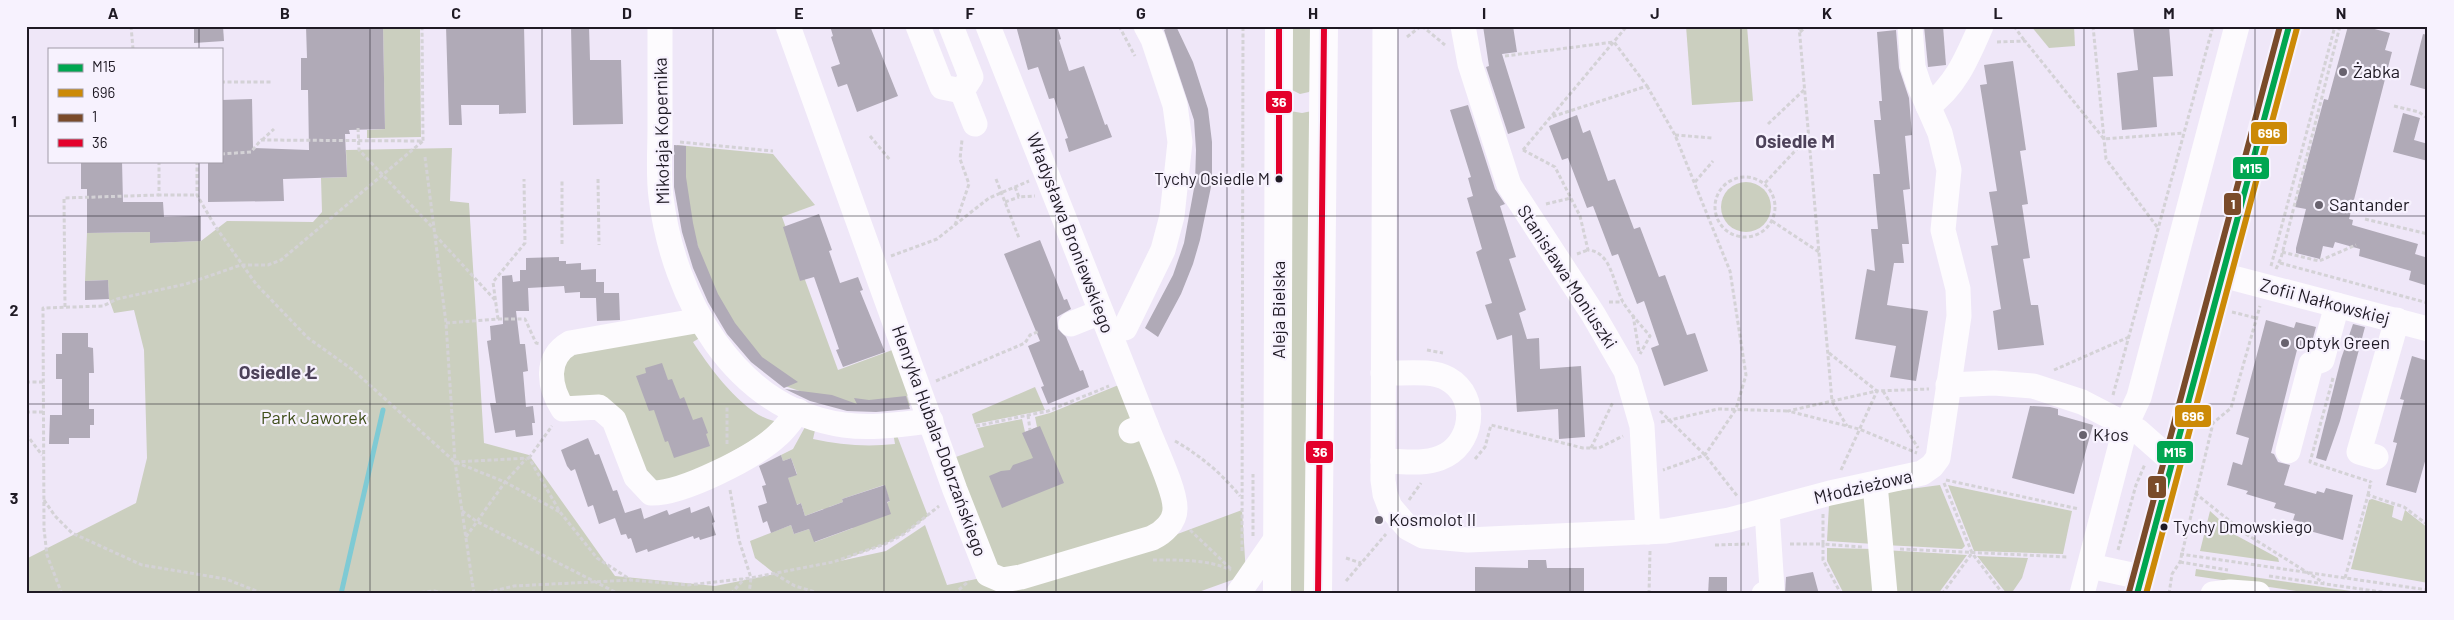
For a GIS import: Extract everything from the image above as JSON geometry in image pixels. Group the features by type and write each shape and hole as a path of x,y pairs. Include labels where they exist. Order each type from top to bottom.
{"main road":[{"name":"Aleja Bielska","path":"1277,594 1279,26"},
{"path":"1318,594 1324,26"},
{"path":"1278,89 1290,102 1306,104 1316,100 1323,88"}],"street":[{"name":"Mikołaja Kopernika","path":"660,26 660,195 669,242 684,285 701,320 722,351 740,373 773,398 798,411 843,425 887,427 931,422"},
{"name":"Henryka Hubala-Dobrzańskiego","path":"788,26 920,388 955,490 985,568 993,578 1002,580 1021,577 1152,538 1163,531 1174,515"},
{"path":"918,26 942,87 962,91"},
{"path":"951,26 970,77 962,91 967,129"},
{"name":"Władysława Broniewskiego","path":"988,26 1101,312 1139,428"},
{"name":"Władysława Broniewskiego","path":"1125,328 1163,250 1172,216 1180,142 1175,105 1153,39 1146,26"},
{"name":"Stanisława Moniuszki","path":"1463,26 1470,64 1500,160 1510,185 1523,209 1593,314 1650,417 1646,476 1651,539"},
{"path":"1910,26 1914,67 1940,133 1949,170 1944,230 1958,289 1959,316 1948,385 1940,470"},
{"path":"2082,594 2126,425 2139,397 2238,26"},
{"path":"2090,566 2139,585 2289,26"},
{"path":"1396,32 1383,373 1383,470 1385,494 1398,517"},
{"path":"1928,106 1940,97 1959,74 1978,34"},
{"name":"Zofii Nałkowskiej","path":"2222,275 2266,284 2337,305 2428,328"},
{"path":"2288,451 2311,364 2322,360 2337,305"},
{"path":"1071,324 1101,312"},
{"path":"701,320 570,343 558,350 551,367 555,396 563,409 598,407 614,420 636,478 650,493 662,494 748,457 777,436 798,411"},
{"path":"2376,457 2359,452 2397,320"},
{"path":"1383,373 1436,375 1447,378 1457,386 1465,397 1469,410 1469,425 1465,437 1454,450 1441,458 1383,470"},
{"path":"1948,385 1994,383 2033,386 2082,402 2138,431 2172,461"},
{"path":"1139,428 1170,486 1175,504 1174,515"},
{"name":"Młodzieżowa","path":"1398,517 1408,528 1423,536 1468,540 1651,539 1701,525 1760,513 1940,470"},
{"path":"1875,484 1885,594"},
{"path":"1760,513 1772,589 1764,594"},
{"path":"1238,594 1278,536"},
{"path":"2214,594 2262,585"}],"path":[{"path":"131,26 133,48"},
{"path":"422,26 423,141"},
{"path":"1119,26 1137,61"},
{"path":"1242,556 1243,26"},
{"path":"1396,32 1421,26"},
{"path":"1500,160 1520,154 1627,26"},
{"path":"1799,26 1832,401 1847,426"},
{"path":"1800,32 1806,26"},
{"path":"2014,26 2104,139"},
{"path":"2093,26 2106,159 2158,228"},
{"path":"2111,403 2213,26"},
{"path":"2168,594 2172,574 2180,562 2180,554 2213,423 2231,408 2335,26"},
{"path":"2266,284 2280,263 2340,26"},
{"path":"1978,34 2025,41"},
{"path":"1505,56 1614,42"},
{"path":"1614,42 1647,86 1675,135 1695,182 1730,271 1746,375 1736,409 1705,455 1646,476"},
{"path":"222,82 273,82"},
{"path":"1551,117 1647,86"},
{"path":"1768,124 1805,89"},
{"path":"2394,106 2419,112 2428,119"},
{"path":"358,128 359,150 434,228"},
{"path":"222,154 251,152 274,129"},
{"path":"955,225 969,184 960,159 962,142 967,129"},
{"path":"2104,139 2184,134"},
{"path":"1675,135 1712,138"},
{"path":"870,136 890,160"},
{"path":"1764,183 1809,136"},
{"path":"261,140 423,141"},
{"path":"660,140 773,151"},
{"path":"62,594 47,555 43,498 43,308 103,306 117,299 186,284 241,265 268,264 281,260 423,141"},
{"path":"1523,150 1555,167 1580,216 1588,250 1596,251 1604,257 1623,302 1650,336 1636,360"},
{"path":"425,157 446,323 455,462 474,594"},
{"path":"1695,182 1713,161"},
{"path":"159,162 159,195"},
{"path":"197,162 197,195 241,265 256,284 308,338 353,370 455,462 505,482 560,512"},
{"path":"1749,177 1764,183 1774,197 1776,205 1772,221 1762,232 1748,237 1740,237 1721,225 1715,204 1720,190 1733,179 1749,177"},
{"path":"996,178 1019,238"},
{"path":"498,319 493,282 525,243 524,179"},
{"path":"562,179 562,244"},
{"path":"598,179 599,245"},
{"path":"874,262 937,239 989,198 1034,179"},
{"path":"1015,187 1019,197"},
{"path":"65,307 64,198 197,195"},
{"path":"1005,202 1019,197 1040,195"},
{"path":"2365,219 2428,234"},
{"path":"1772,221 1819,253"},
{"path":"434,235 496,301"},
{"path":"2282,252 2319,261 2356,245"},
{"path":"2280,263 2428,303"},
{"path":"1633,314 1640,354"},
{"path":"446,323 525,319 536,343 558,350"},
{"path":"920,388 1025,343 1030,335 1040,331"},
{"path":"2048,373 2129,337"},
{"path":"1470,465 1485,447 1491,425 1583,448 1599,448 1650,417 1671,419 1718,409 1788,410 1877,391 1828,353"},
{"path":"2334,376 2310,462 2371,482"},
{"path":"26,382 44,382"},
{"path":"976,426 1048,411 1111,385"},
{"path":"1788,410 1847,426 1922,455 1883,391"},
{"path":"1591,448 1614,400"},
{"path":"727,407 727,467 739,540 751,578 749,594"},
{"path":"466,537 505,482 528,458 563,409"},
{"path":"26,412 43,412"},
{"path":"1028,415 1030,430"},
{"path":"1650,417 1671,419 1760,513"},
{"path":"1139,428 1199,455 1223,474 1241,497"},
{"path":"26,434 42,455"},
{"path":"455,462 528,458"},
{"path":"528,458 560,512 597,558 631,580"},
{"path":"2003,594 1972,553 1944,486 1940,470 2079,509"},
{"path":"1346,581 1398,517 1419,483 1426,483"},
{"path":"481,594 514,586 592,581 631,580 688,585 751,578 833,562 885,544 904,534 928,516 955,490"},
{"path":"2196,493 2246,534 2324,584"},
{"path":"2345,578 2368,495 2404,506 2428,525"},
{"path":"43,498 55,516 72,533 142,565 226,579 264,594"},
{"path":"462,511 476,521 619,594"},
{"path":"1147,560 1185,560 1222,566 1234,572 1174,515"},
{"path":"1649,594 1651,539"},
{"path":"1942,594 1972,553"},
{"path":"2180,554 2428,590"},
{"path":"1346,558 1361,562"},
{"path":"2180,562 2238,572"},
{"path":"775,574 795,586 822,594"},
{"path":"731,594 744,579"},
{"path":"2262,585 2324,584 2396,594"},
{"path":"408,594 434,592 451,594"}],"green space":[{"path":"383,26 420,26 421,137 367,138 367,130 385,129"},
{"path":"1291,26 1316,26 1315,84 1309,92 1300,94 1292,90"},
{"path":"1686,26 1747,26 1753,101 1692,105"},
{"path":"2031,26 2074,26 2075,46 2049,48"},
{"path":"1290,111 1302,113 1312,111 1308,594 1286,594"},
{"path":"677,145 773,154 815,205 782,217 838,370 895,349 912,392 907,396 910,406 890,408 835,403 782,385 722,321 678,184"},
{"name":"Park Jaworek","path":"452,148 450,201 469,203 484,443 529,455 615,576 715,586 775,574 755,558 750,541 791,525 794,534 809,529 815,542 853,528 851,524 890,501 884,485 842,499 843,502 829,507 829,511 823,509 805,516 801,503 786,509 788,478 797,474 791,458 783,461 781,455 793,449 805,427 816,426 813,439 843,444 895,444 893,432 896,433 928,516 904,534 885,544 840,561 886,551 925,525 947,585 1156,542 1242,510 1246,575 1193,594 26,594 26,559 136,503 147,458 144,350 134,310 114,313 109,299 108,280 85,281 87,233 150,232 150,243 201,241 227,221 313,222 322,212 321,178 347,177 346,150"},
{"path":"1746,182 1755,184 1766,193 1771,207 1769,216 1760,227 1746,232 1737,230 1726,221 1721,207 1723,198 1732,187"},
{"path":"695,331 703,336 693,342 720,380 732,393 758,414 772,420 785,422 664,490 647,481 621,418 569,400 559,366 567,356"},
{"path":"1121,384 1168,495 1162,525 1023,572 1001,568 993,561 953,458 984,447 977,428 1022,419 1025,432 1037,427 1035,417 1050,413"},
{"path":"1035,387 1045,410 975,424 972,414"},
{"path":"1940,485 1965,546 1962,549 1884,545 1880,493"},
{"path":"1948,485 2072,511 2063,554 1974,551"},
{"path":"1872,492 1874,544 1827,541 1829,505"},
{"path":"2372,499 2394,506 2392,517 2402,521 2405,510 2428,528 2428,583 2351,569 2369,500"},
{"path":"2210,511 2231,530 2230,532 2278,558 2279,562 2200,551"},
{"path":"1827,548 1875,549 1873,594 1844,594 1827,561"},
{"path":"1884,550 1967,555 1938,594 1889,594"},
{"path":"1977,556 2028,558 2022,578 2011,594 2007,594"},
{"path":"2196,569 2365,594 2317,594 2195,576"}],"building":[{"path":"194,26 223,26 224,41 194,43"},
{"path":"306,26 383,26 385,129 349,130 350,134 345,134 347,177 283,179 284,201 208,202 208,163 222,162 222,100 252,99 253,148 309,150 308,90 301,90 301,58 307,58"},
{"path":"446,26 524,26 526,113 499,114 499,105 461,105 462,125 449,125"},
{"path":"571,26 589,26 590,60 621,60 623,124 573,125"},
{"path":"830,26 870,26 898,96 857,112 847,84 838,87 831,67 840,64 831,37 833,36"},
{"path":"1016,26 1057,26 1061,39 1059,40 1069,71 1084,66 1105,125 1107,124 1112,137 1069,152 1065,139 1068,138 1054,98 1049,99 1038,67 1028,70"},
{"path":"1170,26 1176,26 1193,62 1208,109 1212,142 1212,182 1193,264 1181,294 1158,337 1145,328 1173,275 1184,243 1195,183 1196,150 1194,120 1164,30"},
{"path":"1483,26 1513,26 1517,52 1502,54 1525,128 1508,134 1486,67 1489,66"},
{"path":"1924,26 1943,26 1946,65 1928,67"},
{"path":"2133,26 2169,26 2173,76 2153,77 2157,127 2122,130 2117,73 2138,70"},
{"path":"2348,26 2363,26 2390,33 2385,50 2392,52 2349,219 2353,220 2352,225 2418,244 2415,254 2428,258 2428,286 2409,280 2411,271 2359,256 2360,249 2335,242 2333,248 2323,246 2320,259 2296,253 2306,209 2295,207 2324,99 2328,100"},
{"path":"1896,30 1899,68 1909,98 1912,135 1905,136 1910,189 1903,190 1909,244 1902,244 1904,263 1894,263 1887,305 1928,311 1916,381 1890,377 1896,346 1855,339 1867,269 1875,271 1871,229 1878,229 1873,174 1880,174 1874,120 1881,120 1879,101 1882,101 1877,32"},
{"path":"2423,34 2428,35 2428,90 2410,85"},
{"path":"2013,61 2026,150 2020,151 2028,204 2022,205 2030,258 2023,259 2031,305 2038,305 2044,345 1998,350 1993,311 2001,309 1991,246 1998,245 1989,192 1997,191 1980,85 1987,84 1984,65"},
{"path":"1468,105 1495,189 1505,204 1500,206 1516,257 1509,259 1526,310 1519,313 1527,339 1539,338 1540,369 1581,366 1585,437 1559,439 1558,409 1517,412 1512,335 1497,340 1485,305 1492,303 1476,252 1482,249 1467,198 1473,196 1468,178 1471,177 1450,110"},
{"path":"2403,113 2420,118 2414,140 2428,144 2428,161 2393,152"},
{"path":"1577,115 1583,133 1590,130 1608,181 1615,179 1634,229 1640,227 1659,277 1665,275 1687,335 1695,333 1708,371 1664,386 1651,348 1659,345 1644,301 1637,304 1618,254 1612,256 1593,206 1587,208 1568,158 1562,160 1549,126"},
{"path":"674,145 686,146 686,177 693,223 698,246 718,294 735,323 762,357 798,382 784,388 751,362 727,334 708,302 693,268 682,232 674,187"},
{"path":"81,162 122,162 123,202 163,202 164,217 201,216 201,241 150,243 150,232 87,233 87,189 81,189"},
{"path":"819,214 832,250 829,251 840,283 858,277 863,290 860,291 885,352 843,367 836,350 839,349 814,277 800,281 783,227"},
{"path":"1040,240 1064,300 1067,299 1071,309 1057,317 1058,329 1066,337 1080,371 1083,370 1089,387 1048,404 1041,387 1044,386 1028,346 1040,341 1004,254"},
{"path":"559,257 559,261 566,261 566,264 581,263 581,270 596,269 596,282 604,282 604,293 619,293 620,320 597,321 596,298 580,298 580,292 565,293 564,286 528,288 529,311 516,311 520,344 525,344 528,371 523,372 526,407 533,406 535,423 532,423 533,435 516,437 515,430 495,433 490,403 496,403 487,341 491,340 490,326 503,324 502,276 512,275 513,282 520,281 520,270 526,270 526,258"},
{"path":"108,280 109,299 85,300 85,281"},
{"path":"2266,320 2294,328 2296,322 2316,327 2310,349 2298,346 2271,453 2274,454 2278,462 2290,465 2284,485 2316,494 2317,491 2324,493 2326,488 2353,495 2343,540 2306,530 2308,524 2293,520 2295,514 2274,508 2276,503 2246,494 2248,491 2227,485 2233,462 2242,465 2249,438 2236,434"},
{"path":"2353,324 2365,327 2340,421 2326,461 2316,458 2341,359"},
{"path":"62,333 88,333 88,347 93,348 94,373 89,373 89,409 94,409 94,425 90,425 90,438 69,438 69,444 49,444 50,415 62,415 62,379 56,379 56,354 62,354"},
{"path":"2412,356 2428,361 2428,438 2425,449 2428,451 2416,493 2386,485 2397,443 2393,442 2404,400 2400,399"},
{"path":"662,363 668,380 672,379 680,399 684,397 693,420 702,417 708,433 706,434 710,446 674,458 668,441 665,442 654,410 649,411 636,376 646,373 645,368"},
{"path":"785,389 832,395 857,404 854,398 869,400 906,396 910,409 876,412 847,411 810,401"},
{"path":"2030,406 2058,409 2058,415 2093,425 2074,494 2012,478"},
{"path":"1040,426 1064,483 1002,508 989,476 1001,471 1010,470 1013,465 1033,458 1022,433"},
{"path":"588,438 595,455 599,454 613,491 617,490 625,513 641,508 644,519 667,510 669,515 690,507 691,513 709,506 715,522 712,523 716,535 700,540 699,537 694,539 693,536 648,552 647,549 636,553 631,538 628,539 626,534 621,535 615,518 599,524 593,505 588,507 575,469 571,471 567,466 561,450"},
{"path":"781,455 783,461 791,458 797,475 788,478 797,505 801,503 805,516 843,502 842,499 885,485 890,501 887,502 891,514 814,542 809,529 794,534 791,525 771,533 767,521 763,523 758,506 767,503 762,486 766,485 759,466"},
{"path":"1528,560 1546,560 1547,568 1584,568 1584,594 1475,594 1475,567 1528,568"},
{"path":"1813,572 1819,594 1785,594 1786,577"},
{"path":"1709,577 1727,577 1727,594 1708,594"}],"waterway":[{"path":"341,594 383,410"}],"transit line":[{"name":"36","path":"1279,26 1279,179"},
{"name":"36","path":"1318,594 1324,26"},
{"name":"1","path":"2129,592 2280,26"},
{"name":"M15","path":"2137,594 2289,26"},
{"name":"696","path":"2146,594 2297,28"}],"place":[{"name":"Żabka","path":"2343,72"},
{"name":"Tychy Osiedle M","path":"1279,179"},
{"name":"Santander","path":"2319,205"},
{"name":"Optyk Green","path":"2285,343"},
{"name":"Kłos","path":"2083,435"},
{"name":"Kosmolot II","path":"1379,520"},
{"name":"Tychy Dmowskiego","path":"2164,527"}],"district":[{"name":"Osiedle M","path":"1795,141"},
{"name":"Osiedle Ł","path":"278,372"}]}
